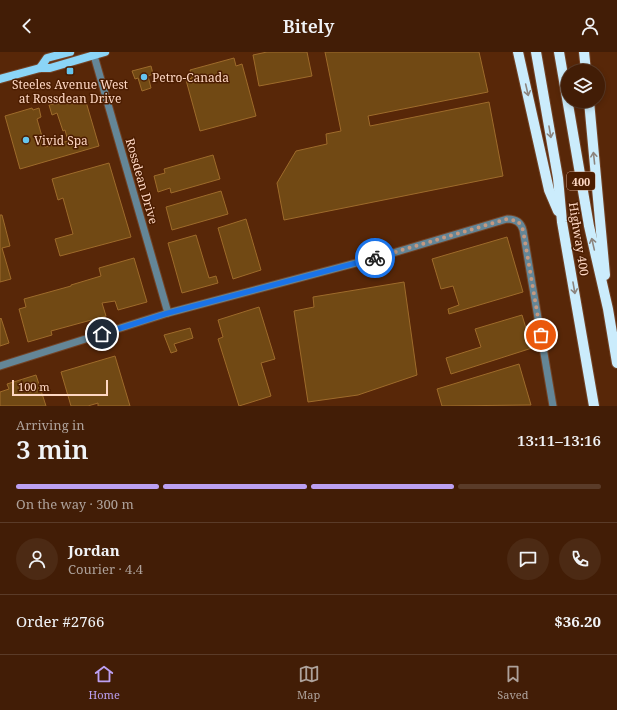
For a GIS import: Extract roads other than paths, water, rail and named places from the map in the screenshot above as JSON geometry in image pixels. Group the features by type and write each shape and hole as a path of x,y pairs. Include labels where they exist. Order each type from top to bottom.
{"highway":[{"path":"518,52 549,190 562,222"},
{"name":"Highway 400","path":"536,52 558,178 562,222 594,406"},
{"name":"Highway 400","path":"560,52 589,226 608,309 617,363"},
{"path":"584,52 585,64"},
{"path":"590,108 608,309"}],"main road":[{"path":"40,68 47,58 70,52"},
{"path":"0,79 40,68 50,68 93,54 105,52"}],"street":[{"name":"Rossdean Drive","path":"93,54 168,313"},
{"path":"0,366 168,313 386,255 507,219 518,221 522,226 553,406"}],"place":[{"name":"Steeles Avenue West at Rossdean Drive","path":"70,71"},
{"name":"Petro-Canada","path":"144,77"},
{"name":"Vivid Spa","path":"26,140"}]}
